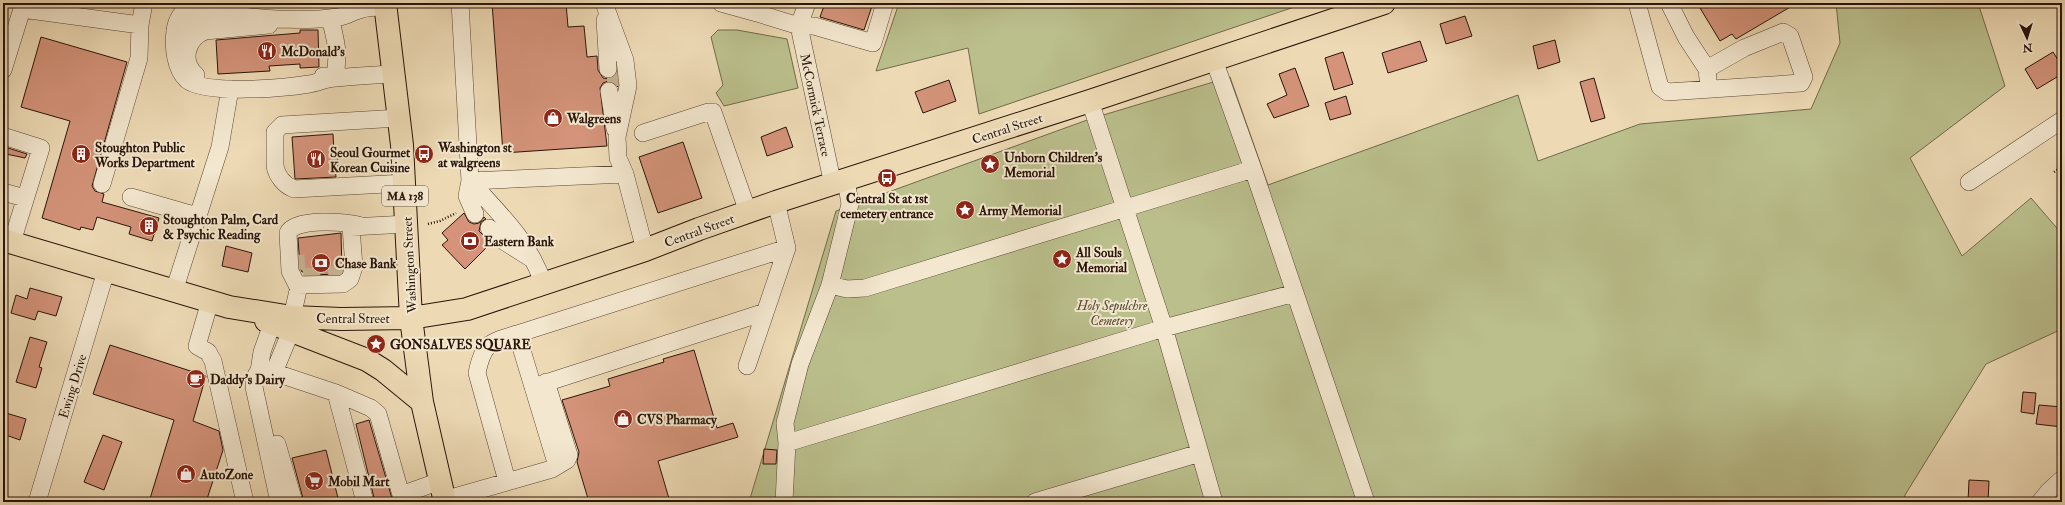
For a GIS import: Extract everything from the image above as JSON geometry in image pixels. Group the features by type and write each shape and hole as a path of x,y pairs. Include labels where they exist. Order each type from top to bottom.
{"main road":[{"name":"Central Street","path":"285,324 341,319 412,318 467,309 544,285 776,202 1090,101 1384,3"},
{"name":"Washington Street","path":"385,5 399,118 405,183 417,224 412,318 422,402 443,494"},
{"path":"7,241 285,324 367,360 383,370 422,402"}],"street":[{"path":"102,184 139,58 140,25 144,3"},
{"path":"460,3 472,208"},
{"path":"604,3 612,69"},
{"path":"604,3 624,54 628,86 617,137"},
{"path":"721,3 757,8 799,26 814,26 873,43 885,3"},
{"path":"799,26 807,3"},
{"path":"1637,3 1660,87 1667,92 1801,83 1804,77 1790,36 1783,32 1744,48 1707,69"},
{"path":"1669,3 1686,37 1707,69 1708,89"},
{"path":"300,20 250,17 202,4 192,6 186,9 178,19 174,31 175,54 182,74 194,84 230,89 310,84 334,78 393,74"},
{"path":"334,78 299,74 204,77 196,75 191,71 188,56 189,43 198,34 205,32 255,28 300,20 340,17 360,9 385,5"},
{"path":"3,70 22,6 140,25"},
{"path":"330,18 338,47 334,78"},
{"name":"McCormick Terrace","path":"784,502 787,443 786,419 800,364 830,285 850,204 839,182 799,26"},
{"path":"1214,60 1254,169 1366,502"},
{"path":"174,291 220,146 230,89"},
{"path":"612,91 618,158 625,174 645,250"},
{"path":"1090,101 1164,328 1214,502"},
{"path":"643,133 708,112 713,112 748,212"},
{"path":"399,118 282,125 275,132 275,166 276,171 285,184 294,189 405,183"},
{"path":"1969,182 2062,120"},
{"path":"3,136 39,146 41,148 25,198 7,241"},
{"path":"3,148 38,158"},
{"path":"830,285 848,289 865,288 1254,169"},
{"path":"470,181 625,174"},
{"path":"470,181 521,237 535,261 544,285"},
{"path":"3,192 25,198"},
{"path":"132,197 197,216"},
{"path":"747,366 788,248 776,202"},
{"path":"356,227 354,267 350,279 343,284 299,286 294,282 290,271 288,233 291,228 298,225 341,222 356,227 417,224"},
{"path":"489,228 505,242 535,261"},
{"path":"507,481 477,373 479,363 487,346 496,340 788,248"},
{"name":"Ewing Drive","path":"37,502 106,271"},
{"path":"294,502 262,388 268,370 262,352 285,324 299,286"},
{"path":"787,443 1164,328 1295,293"},
{"path":"219,304 197,346 208,352 214,361 245,502"},
{"path":"540,385 765,312"},
{"path":"279,502 254,388 255,377 268,370 336,393 371,408 378,414 402,498 443,494 489,494 507,481 552,469 567,460 569,454 517,334"},
{"path":"336,393 365,502"},
{"path":"1035,502 1200,452"},
{"path":"2040,502 2062,479"}],"path":[{"path":"2054,172 2062,167"},
{"path":"417,224 440,221 472,208"}],"green space":[{"path":"899,3 1306,3 979,114 968,48 876,71"},
{"name":"Holy Sepulchre Cemetery","path":"1836,3 1978,3 2005,86 1910,158 1962,256 2031,198 2062,234 2062,329 1986,364 1905,495 1904,502 749,502 836,211 1090,119 1230,77 1268,185 1518,95 1538,161 1640,124 1811,109 1840,43"},
{"path":"718,30 737,30 787,39 798,88 724,106 716,93 723,85 711,37"}],"building":[{"path":"492,3 566,3 568,27 584,26 587,57 597,56 598,70 603,78 609,79 617,74 618,87 613,82 608,81 603,83 600,88 607,146 503,153"},
{"path":"825,3 873,3 864,30 820,17"},
{"path":"1697,3 1797,3 1736,39 1732,34 1720,41"},
{"path":"1465,16 1472,36 1446,44 1440,24"},
{"name":"McDonald's","path":"300,30 318,30 319,67 300,68 300,64 269,66 270,71 218,74 216,40 300,33"},
{"name":"Stoughton Public Works Department","path":"41,37 127,62 92,186 95,191 104,194 102,202 159,218 152,241 129,234 131,227 97,217 93,230 81,227 80,230 42,218 70,121 21,107"},
{"path":"1555,40 1560,62 1538,69 1533,46"},
{"path":"1420,41 1427,61 1388,73 1382,53"},
{"path":"1343,52 1353,84 1334,90 1325,58"},
{"path":"2053,52 2062,66 2062,74 2037,89 2025,69"},
{"path":"1295,68 1309,106 1274,118 1267,104 1287,95 1279,74"},
{"path":"1594,78 1605,118 1591,122 1580,82"},
{"path":"949,80 956,101 923,113 915,92"},
{"path":"1346,96 1351,114 1330,120 1325,103"},
{"path":"786,127 793,147 767,156 761,137"},
{"name":"Seoul Gourmet Korean Cuisine","path":"333,134 334,151 338,152 338,166 335,166 336,177 295,179 292,137"},
{"path":"683,142 702,198 658,213 639,157"},
{"path":"8,148 27,154 25,158 6,154"},
{"name":"Eastern Bank","path":"464,213 469,222 474,224 479,223 484,217 486,219 481,222 479,231 491,243 465,269 442,245 448,240 442,233"},
{"path":"341,233 342,271 335,271 335,274 314,275 314,271 302,272 300,268 298,238"},
{"path":"226,246 252,253 248,272 222,266"},
{"path":"30,288 62,297 56,316 38,311 35,320 11,313 16,295 27,299"},
{"path":"30,337 47,342 39,367 42,368 36,388 16,382"},
{"path":"110,345 206,376 193,421 219,431 223,450 206,502 149,502 174,420 93,394"},
{"name":"CVS Pharmacy","path":"694,350 717,428 733,423 738,437 658,461 670,502 589,502 577,462 579,452 562,400 610,386 608,379 664,362 663,359"},
{"path":"2023,392 2036,393 2034,414 2021,412"},
{"path":"2039,405 2062,407 2062,427 2036,424"},
{"path":"6,413 26,419 20,440 3,434 3,423"},
{"path":"369,420 393,502 375,502 356,424"},
{"path":"103,435 122,442 104,490 84,482"},
{"path":"764,449 777,450 776,464 763,464"},
{"name":"Mobil Mart","path":"326,450 339,502 304,502 292,458"},
{"path":"1969,480 1989,481 1988,502 1968,502"}],"tunnel":[{"path":"615,69 616,90"},
{"path":"296,255 297,270 302,277 353,273"}],"place":[{"name":"McDonald's","path":"267,51"},
{"name":"Walgreens","path":"553,118"},
{"name":"Stoughton Public Works Department","path":"81,154"},
{"name":"Washington st at walgreens","path":"424,154"},
{"name":"Seoul Gourmet Korean Cuisine","path":"316,159"},
{"name":"Unborn Children's Memorial","path":"990,164"},
{"name":"Central St at 1st cemetery entrance","path":"887,178"},
{"name":"Army Memorial","path":"965,210"},
{"name":"Stoughton Palm, Card & Psychic Reading","path":"149,226"},
{"name":"Eastern Bank","path":"470,241"},
{"name":"All Souls Memorial","path":"1062,259"},
{"name":"Chase Bank","path":"321,263"},
{"name":"GONSALVES SQUARE","path":"376,344"},
{"name":"Daddy's Dairy","path":"196,379"},
{"name":"CVS Pharmacy","path":"623,419"},
{"name":"AutoZone","path":"186,474"},
{"name":"Mobil Mart","path":"314,481"}]}
